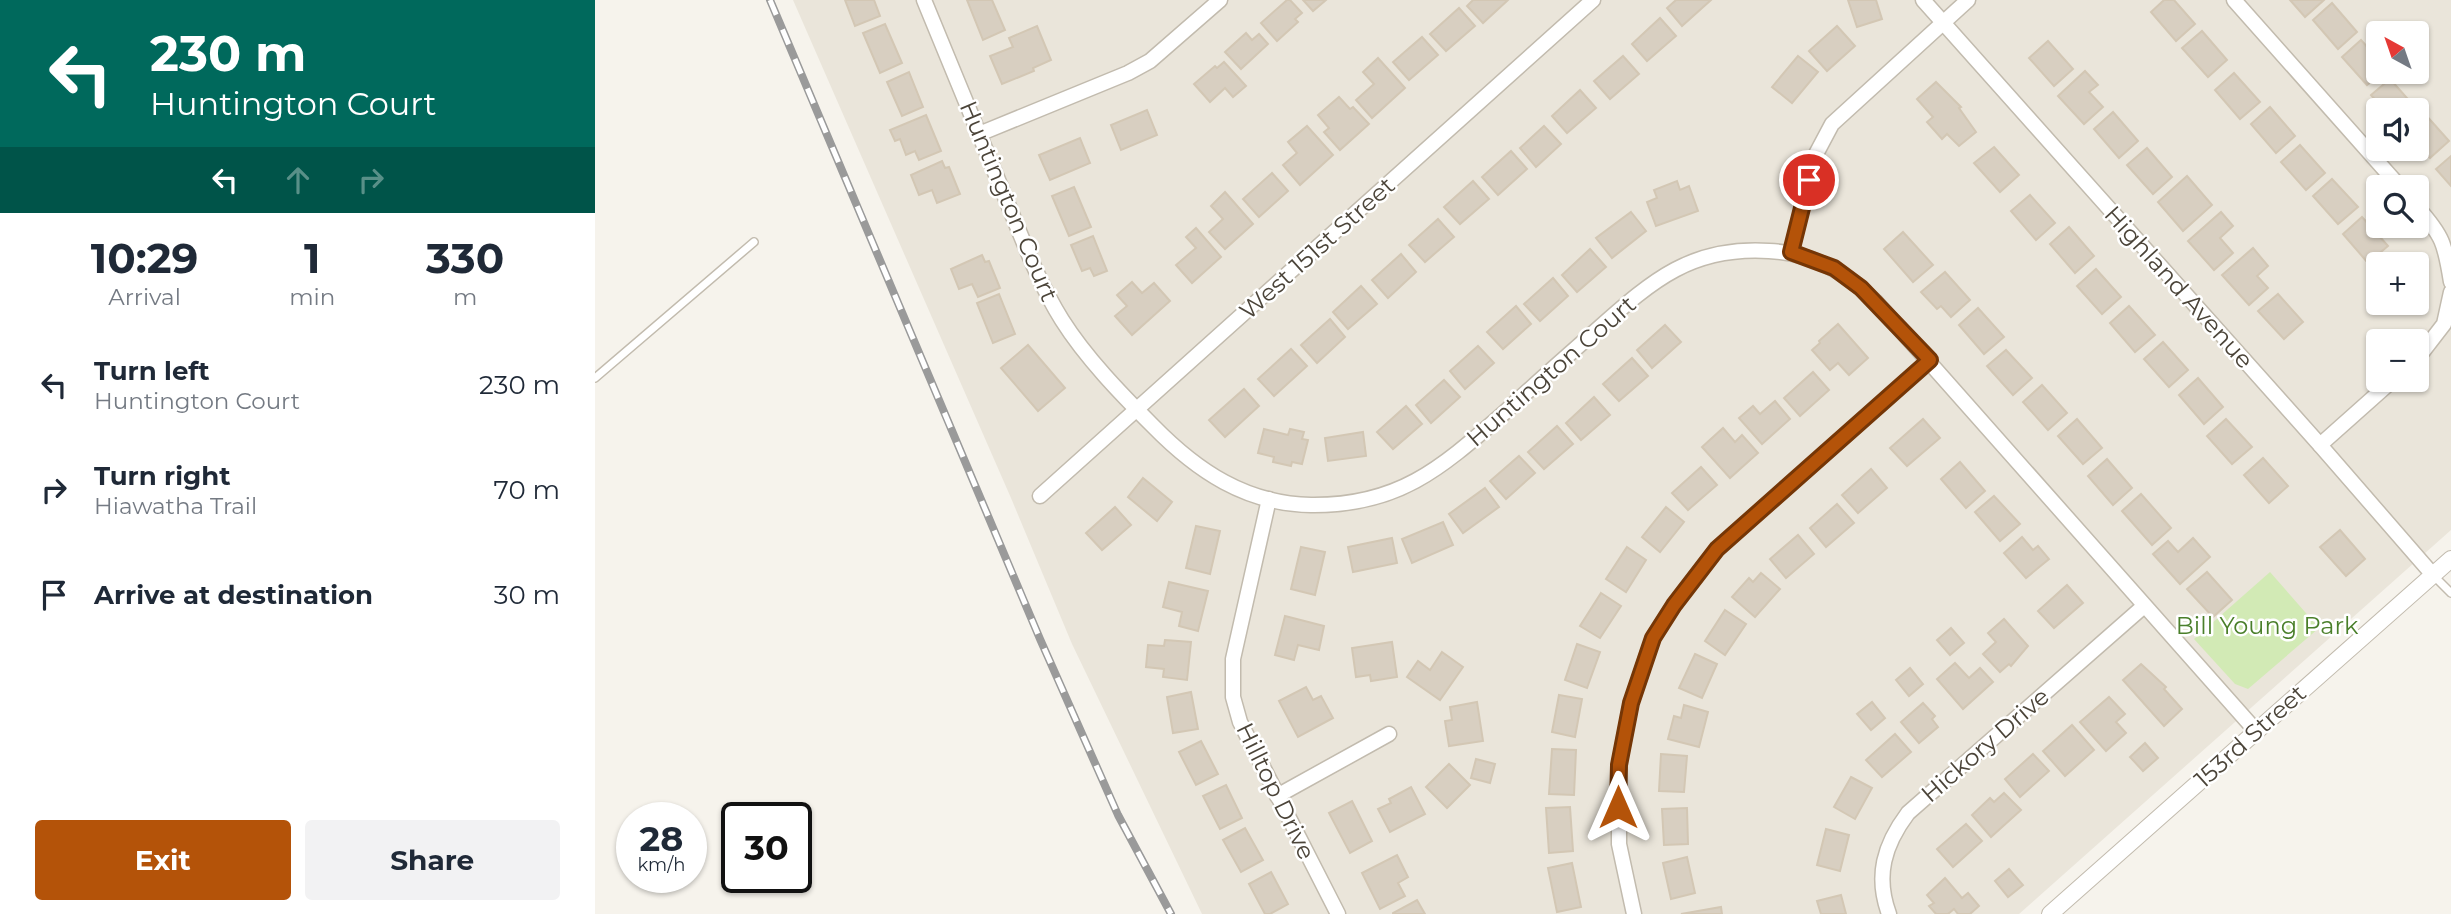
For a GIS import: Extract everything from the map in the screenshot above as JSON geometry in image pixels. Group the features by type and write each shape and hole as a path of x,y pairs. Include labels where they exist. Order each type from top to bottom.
{"street":[{"name":"Huntington Court","path":"924,0 1051,301 1081,346 1137,409 1195,465 1227,484 1269,499 1298,505 1363,502 1398,490 1451,459 1634,297 1675,268 1712,255 1743,249 1791,252 1834,268 1861,288 1930,360 2256,731"},
{"path":"979,134 1128,73 1150,61 1220,0"},
{"name":"West 151st Street","path":"1040,496 1593,0"},
{"name":"Highland Avenue","path":"1923,0 2433,575"},
{"path":"1791,252 1815,156 1832,124 1968,0"},
{"path":"2234,0 2389,175"},
{"path":"2429,220 2446,248 2451,282"},
{"path":"2429,343 2444,324 2451,292"},
{"path":"1634,914 1619,844 1619,765 1631,703 1653,638 1674,605 1717,549 1930,360"},
{"path":"2320,445 2380,392"},
{"name":"Hilltop Drive","path":"1269,499 1233,659 1233,697 1240,722 1338,914"},
{"name":"153rd Street","path":"2050,914 2451,559"},
{"name":"Hickory Drive","path":"1889,914 1883,894 1883,861 1896,828 1908,813 2144,606"},
{"path":"1277,796 1389,734"}],"lane":[{"path":"595,378 754,242"},
{"path":"2433,575 2451,593"}],"shaded area":[{"path":"793,0 2451,0 2451,530 2019,914 1202,914 1072,644"}],"green space":[{"name":"Bill Young Park","path":"2270,572 2319,628 2248,689 2235,684 2194,639"}],"building":[{"path":"845,0 874,0 880,16 855,26"},
{"path":"967,0 992,0 1005,30 983,40"},
{"path":"1287,0 1302,13 1295,19 1298,22 1277,41 1261,23"},
{"path":"1303,0 1326,0 1313,11"},
{"path":"1473,0 1508,0 1483,23 1467,6"},
{"path":"1676,0 1711,0 1682,26 1667,8"},
{"path":"1848,0 1876,0 1882,19 1857,27"},
{"path":"2164,0 2174,0 2195,24 2176,41 2151,12"},
{"path":"2290,0 2324,0 2305,17"},
{"path":"2332,3 2357,32 2338,49 2313,20"},
{"path":"1459,8 1475,26 1446,51 1430,34"},
{"path":"1660,18 1676,36 1647,61 1632,44"},
{"path":"885,24 902,63 880,73 863,33"},
{"path":"1037,26 1051,60 1033,68 1034,71 1002,84 990,56 1013,47 1009,38"},
{"path":"1837,26 1855,46 1827,71 1809,51"},
{"path":"2202,31 2227,60 2208,77 2182,48"},
{"path":"1246,33 1252,40 1259,34 1268,44 1241,69 1225,52"},
{"path":"1422,37 1438,55 1409,80 1393,62"},
{"path":"2361,40 2366,46 2366,84 2342,57"},
{"path":"2048,41 2073,69 2054,86 2029,58"},
{"path":"1623,56 1639,74 1610,99 1594,81"},
{"path":"1798,56 1818,72 1792,103 1772,87"},
{"path":"1378,58 1405,88 1372,118 1356,100 1374,84 1363,72"},
{"path":"1224,62 1246,86 1233,97 1225,88 1210,102 1194,84"},
{"path":"2085,71 2098,85 2089,92 2103,107 2084,124 2058,96"},
{"path":"909,72 923,107 902,116 887,82"},
{"path":"2234,73 2260,102 2240,119 2215,90"},
{"path":"1936,82 1961,107 1959,108 1976,132 1959,146 1947,134 1942,139 1927,122 1933,117 1917,99"},
{"path":"2384,84 2394,84 2407,98 2374,98 2371,95"},
{"path":"1580,90 1596,108 1567,133 1552,116"},
{"path":"1339,97 1369,124 1340,150 1324,132 1329,128 1318,115"},
{"path":"2270,107 2295,136 2276,153 2251,124"},
{"path":"1147,110 1157,135 1121,150 1111,125"},
{"path":"2113,112 2138,141 2119,158 2094,129"},
{"path":"926,115 941,151 919,160 915,151 906,155 900,139 895,141 890,130"},
{"path":"2429,119 2449,141 2429,157"},
{"path":"1307,126 1333,155 1300,185 1283,165 1297,153 1288,142"},
{"path":"1544,126 1561,144 1536,167 1520,148"},
{"path":"1080,138 1090,163 1050,180 1039,155"},
{"path":"2300,145 2325,173 2306,190 2281,162"},
{"path":"1994,147 2019,175 2000,192 1974,163"},
{"path":"2147,148 2172,177 2153,194 2127,165"},
{"path":"1511,151 1527,169 1498,195 1482,177"},
{"path":"2451,156 2451,186 2436,169"},
{"path":"942,161 945,168 949,167 960,194 937,203 932,190 919,195 911,175"},
{"path":"1272,173 1288,191 1259,217 1243,199"},
{"path":"2187,176 2212,205 2183,231 2158,202"},
{"path":"2332,179 2358,207 2338,224 2313,196"},
{"path":"1473,181 1489,199 1460,224 1444,207"},
{"path":"1677,181 1680,190 1689,186 1698,211 1656,226 1647,202 1657,198 1654,190"},
{"path":"1074,187 1091,227 1069,236 1052,196"},
{"path":"1225,192 1253,224 1225,249 1209,232 1223,219 1211,206"},
{"path":"2030,195 2055,223 2036,240 2011,211"},
{"path":"1631,212 1646,231 1612,258 1596,238"},
{"path":"2221,212 2233,226 2220,238 2233,253 2214,270 2188,241"},
{"path":"2362,217 2366,221 2366,238 2381,238 2388,246 2381,252 2366,252 2366,261 2343,234"},
{"path":"1438,219 1454,237 1425,262 1409,245"},
{"path":"2069,227 2094,256 2075,273 2050,244"},
{"path":"1196,228 1221,257 1192,283 1176,265 1196,248 1186,237"},
{"path":"1903,232 1933,265 1913,282 1884,249"},
{"path":"1093,236 1107,271 1094,276 1090,268 1082,271 1071,245"},
{"path":"2253,248 2268,266 2257,276 2268,288 2249,305 2222,275"},
{"path":"1590,249 1606,267 1577,292 1562,275"},
{"path":"1401,254 1416,272 1388,298 1372,280"},
{"path":"982,255 985,262 989,261 1000,288 978,297 972,284 959,289 951,269"},
{"path":"2096,269 2121,297 2102,314 2077,286"},
{"path":"1945,272 1970,300 1951,317 1941,306 1937,309 1921,292"},
{"path":"1553,278 1568,296 1540,321 1524,304"},
{"path":"1132,282 1142,293 1154,283 1170,301 1132,335 1115,316 1127,306 1117,295"},
{"path":"1361,286 1377,304 1348,329 1333,312"},
{"path":"999,294 1015,334 993,343 977,303"},
{"path":"2278,294 2303,322 2284,339 2258,311"},
{"path":"1516,306 1531,324 1503,349 1487,332"},
{"path":"2129,306 2155,335 2135,352 2110,323"},
{"path":"1978,308 2004,337 1984,354 1959,325"},
{"path":"1330,319 1345,337 1317,363 1301,345"},
{"path":"1838,324 1868,358 1849,375 1838,363 1830,370 1812,350"},
{"path":"1665,325 1681,342 1652,368 1637,350"},
{"path":"2163,342 2188,370 2169,387 2144,359"},
{"path":"1028,345 1065,388 1038,411 1001,368"},
{"path":"1478,346 1494,363 1465,389 1450,371"},
{"path":"1291,349 1307,366 1274,396 1258,379"},
{"path":"2006,350 2032,378 2013,395 1987,366"},
{"path":"1632,358 1648,376 1619,401 1603,384"},
{"path":"1813,372 1829,390 1800,416 1784,398"},
{"path":"2198,378 2223,407 2204,424 2179,395"},
{"path":"1444,380 1460,397 1431,423 1416,405"},
{"path":"2042,385 2067,413 2048,430 2023,402"},
{"path":"1244,389 1259,406 1225,437 1209,420"},
{"path":"1594,397 1610,415 1581,440 1566,423"},
{"path":"1775,401 1790,419 1762,444 1739,418 1753,406 1760,414"},
{"path":"1406,406 1422,424 1393,449 1377,432"},
{"path":"1923,419 1940,438 1907,466 1890,448"},
{"path":"2077,419 2102,448 2083,464 2058,436"},
{"path":"2226,419 2252,447 2232,464 2207,436"},
{"path":"1557,426 1573,444 1544,469 1528,452"},
{"path":"1723,428 1735,442 1742,435 1758,453 1730,478 1702,447"},
{"path":"1264,429 1288,435 1290,429 1304,432 1302,439 1308,440 1302,464 1292,462 1291,466 1273,462 1274,457 1258,453"},
{"path":"1363,432 1366,456 1328,461 1325,438"},
{"path":"1519,456 1535,473 1506,499 1490,481"},
{"path":"2263,458 2288,486 2269,503 2244,475"},
{"path":"2107,459 2132,488 2113,505 2088,476"},
{"path":"1960,462 1985,491 1966,508 1941,479"},
{"path":"1701,467 1717,485 1688,510 1672,493"},
{"path":"1871,469 1887,488 1858,513 1842,495"},
{"path":"1143,478 1172,502 1157,521 1128,497"},
{"path":"1485,488 1499,507 1463,533 1449,514"},
{"path":"2141,494 2171,528 2152,545 2122,511"},
{"path":"1994,496 2020,524 2000,541 1975,512"},
{"path":"1837,504 1854,523 1826,547 1810,528"},
{"path":"1115,507 1131,525 1102,550 1086,533"},
{"path":"1666,507 1684,522 1660,552 1642,537"},
{"path":"1443,522 1453,545 1412,563 1402,539"},
{"path":"1196,526 1220,531 1210,574 1186,568"},
{"path":"2340,530 2365,559 2346,576 2320,547"},
{"path":"1798,535 1814,554 1786,578 1770,559"},
{"path":"2022,537 2033,550 2038,546 2049,559 2026,578 2004,553"},
{"path":"1392,538 1397,563 1353,572 1348,547"},
{"path":"2193,538 2210,557 2180,584 2153,554 2168,541 2178,552"},
{"path":"1301,547 1325,552 1315,595 1291,589"},
{"path":"1627,547 1646,560 1626,592 1606,579"},
{"path":"2207,572 2232,600 2213,617 2187,589"},
{"path":"1761,573 1780,589 1755,617 1732,597 1749,578 1753,582"},
{"path":"1169,582 1208,591 1198,631 1179,626 1182,612 1163,607"},
{"path":"2067,585 2083,603 2054,628 2038,611"},
{"path":"1601,593 1621,606 1600,638 1580,626"},
{"path":"1725,610 1746,624 1725,655 1705,641"},
{"path":"1285,616 1324,626 1319,650 1298,645 1294,660 1275,655"},
{"path":"2004,619 2028,646 2011,666 2009,664 2000,672 1983,654 1996,642 1988,633"},
{"path":"1951,628 1964,643 1950,655 1937,640"},
{"path":"1165,640 1191,642 1187,680 1163,677 1164,669 1146,667 1148,645 1164,646"},
{"path":"1392,642 1397,677 1371,681 1370,675 1356,677 1352,648"},
{"path":"1577,644 1600,652 1587,688 1565,680"},
{"path":"1442,652 1463,667 1440,700 1407,677 1418,661 1430,670"},
{"path":"1695,654 1717,664 1702,698 1679,688"},
{"path":"1955,663 1969,678 1980,668 1993,682 1963,709 1937,679"},
{"path":"2141,664 2166,687 2164,689 2182,709 2164,726 2123,680"},
{"path":"1910,668 1923,684 1909,696 1896,680"},
{"path":"1306,687 1313,700 1321,696 1333,718 1298,737 1279,701"},
{"path":"1191,692 1198,729 1173,733 1167,697"},
{"path":"1559,695 1582,699 1575,737 1552,732"},
{"path":"2109,697 2125,714 2116,722 2126,733 2106,751 2080,722"},
{"path":"1477,702 1483,741 1449,746 1445,721 1452,720 1450,707"},
{"path":"1872,702 1885,718 1871,730 1857,714"},
{"path":"1923,703 1935,716 1932,719 1938,727 1919,743 1901,722"},
{"path":"1684,705 1708,712 1699,747 1668,739 1674,716 1681,718"},
{"path":"2072,725 2094,750 2065,776 2043,751"},
{"path":"1895,734 1911,752 1882,777 1866,760"},
{"path":"1201,741 1218,774 1196,785 1179,752"},
{"path":"2145,743 2158,758 2143,771 2130,757"},
{"path":"1552,749 1576,750 1574,795 1549,794"},
{"path":"1661,754 1687,756 1684,792 1659,791"},
{"path":"2033,754 2049,771 2020,797 2005,779"},
{"path":"1476,759 1495,764 1490,783 1471,778"},
{"path":"1449,764 1470,785 1447,808 1426,787"},
{"path":"1851,777 1872,788 1855,819 1834,807"},
{"path":"1226,785 1242,818 1220,829 1203,796"},
{"path":"1411,787 1425,814 1390,832 1378,809 1391,803 1389,799"},
{"path":"2004,793 2021,810 1991,837 1972,815 1990,798 1994,802"},
{"path":"1352,801 1372,841 1350,853 1329,813"},
{"path":"1570,807 1573,851 1549,853 1546,808"},
{"path":"1687,808 1688,844 1664,845 1662,809"},
{"path":"1966,824 1982,841 1953,867 1937,849"},
{"path":"1245,828 1263,860 1241,872 1223,840"},
{"path":"1826,829 1849,835 1840,871 1817,865"},
{"path":"1397,855 1408,877 1398,883 1405,896 1380,909 1362,873"},
{"path":"1687,857 1695,893 1671,899 1663,863"},
{"path":"1572,863 1581,907 1557,912 1548,868"},
{"path":"2009,869 2023,885 2008,897 1995,881"},
{"path":"1271,872 1288,904 1265,914 1249,884"},
{"path":"1945,878 1962,898 1968,893 1979,906 1970,914 1958,914 1954,909 1948,914 1936,914 1929,906 1934,903 1927,895"},
{"path":"1841,895 1846,914 1821,914 1817,901"},
{"path":"1417,900 1425,914 1393,914 1393,913"},
{"path":"1721,907 1722,914 1681,914"}],"railway":[{"path":"770,0 1040,639 1118,815 1171,914"}],"route":[{"path":"1618,807 1619,765 1631,703 1653,638 1674,605 1717,549 1930,360 1861,288 1834,268 1791,252 1809,180"}]}
